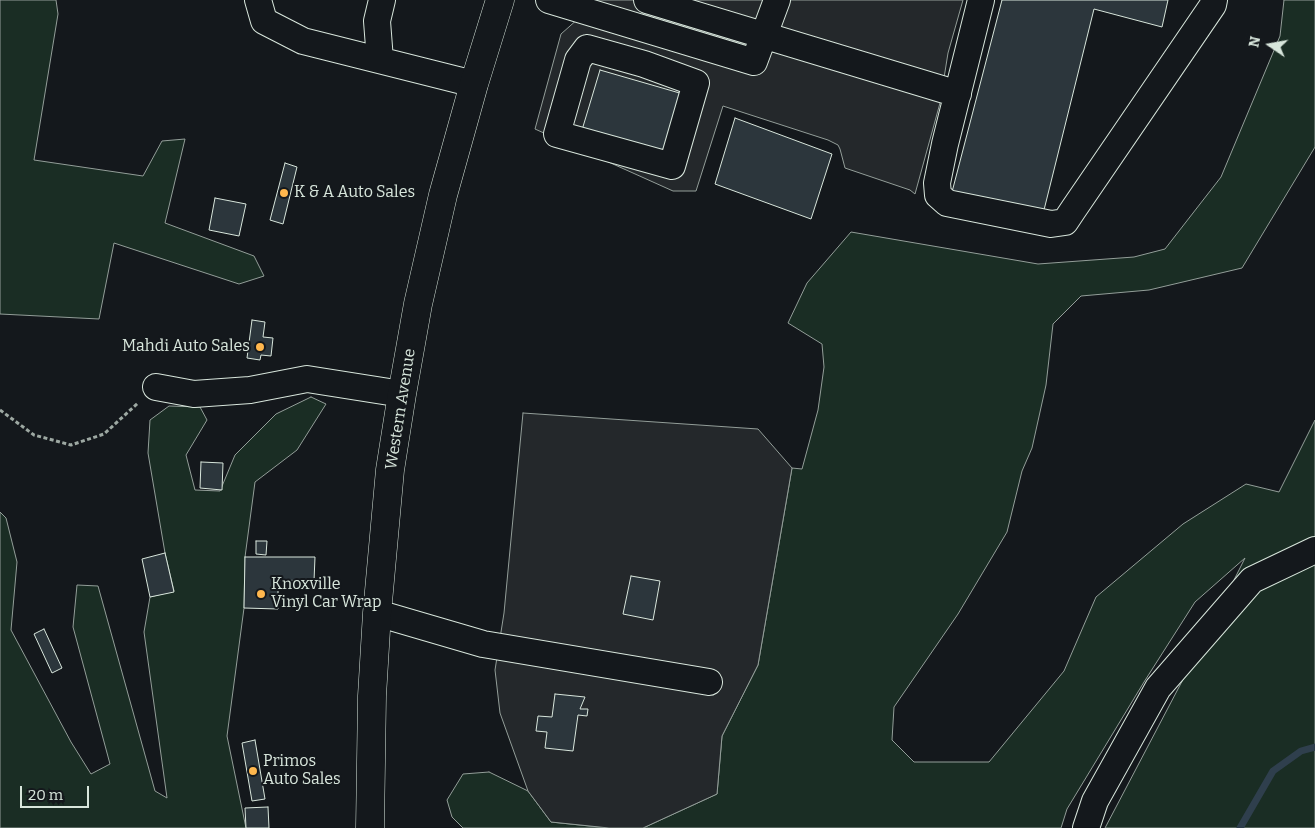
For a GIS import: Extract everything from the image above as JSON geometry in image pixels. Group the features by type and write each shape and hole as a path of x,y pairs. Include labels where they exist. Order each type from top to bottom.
{"main road":[{"name":"Western Avenue","path":"370,828 372,696 376,613 390,470 418,304 443,195 500,0"}],"street":[{"path":"258,0 264,21 303,41 474,84"},
{"path":"380,60 376,21 382,0"},
{"path":"548,0 754,62 777,0"},
{"path":"981,0 937,183 938,195 947,203 1051,224 1064,222 1213,5 1214,0"},
{"path":"644,64 656,32 658,2 958,94"},
{"path":"587,48 644,64 696,83 672,166 557,134 578,60 587,48"},
{"path":"156,388 194,394 250,390 307,379 402,394"},
{"path":"1086,828 1095,801 1158,688 1252,580 1315,550"},
{"path":"376,613 483,644 708,682"}],"path":[{"path":"0,410 34,435 70,445 104,434 156,388"}],"green space":[{"path":"0,0 56,0 58,14 34,160 143,176 162,141 185,139 165,223 254,256 264,276 239,284 114,243 99,319 0,314"},
{"path":"1284,0 1315,0 1315,147 1242,268 1149,290 1081,296 1053,324 1046,385 1032,448 1022,471 1007,532 958,614 894,707 892,740 914,762 989,762 1064,671 1096,597 1183,524 1246,484 1279,492 1315,420 1315,828 1105,828 1245,558 1195,602 1067,809 1061,828 643,828 717,794 722,736 758,665 792,468 802,469 818,410 824,367 822,344 788,323 807,283 851,232 1038,264 1134,257 1165,249 1221,177 1280,36"},
{"path":"311,397 326,404 297,450 255,482 245,557 244,608 227,736 246,828 0,828 0,512 6,518 17,562 11,630 71,742 91,774 110,764 73,627 77,585 98,586 155,791 167,798 144,632 150,597 174,591 165,553 148,453 150,420 169,406 200,407 207,420 186,455 195,490 220,491 235,455 276,414"},
{"path":"489,772 528,791 551,822 609,828 463,828 452,817 447,800 463,774"}],"shaded area":[{"path":"583,0 963,0 948,53 940,103 915,194 910,190 845,168 838,145 828,140 723,106 696,191 673,191 535,129 561,34 579,18"},
{"path":"523,413 758,429 792,468 758,665 722,736 717,794 643,828 609,828 551,822 528,791 500,713 495,670 504,613"}],"building":[{"path":"1002,0 1168,0 1162,27 1094,9 1043,214 952,192"},
{"path":"600,70 683,94 664,155 582,130"},
{"path":"735,118 832,154 811,219 715,184"},
{"name":"K & A Auto Sales","path":"285,163 297,167 283,224 270,220"},
{"path":"215,198 246,204 239,236 209,230"},
{"name":"Mahdi Auto Sales","path":"252,320 265,322 263,337 273,338 271,356 261,355 260,360 247,358"},
{"path":"201,462 223,463 222,490 200,488"},
{"path":"256,541 267,541 266,555 256,554"},
{"path":"165,553 174,592 150,597 142,559"},
{"name":"Knoxville Vinyl Car Wrap","path":"245,557 315,557 314,581 278,580 278,609 244,608"},
{"path":"631,576 660,581 653,620 623,614"},
{"path":"44,629 62,668 52,673 34,634"},
{"path":"555,694 585,697 580,709 588,709 587,716 578,715 573,751 545,748 547,732 536,731 538,716 552,717"},
{"name":"Primos Auto Sales","path":"255,740 265,799 252,801 242,743"},
{"path":"268,807 269,828 246,828 245,808"}],"waterway":[{"path":"1240,828 1273,771 1301,751 1315,747"}],"place":[{"name":"K & A Auto Sales","path":"284,193"},
{"name":"Mahdi Auto Sales","path":"260,347"},
{"name":"Knoxville Vinyl Car Wrap","path":"261,594"},
{"name":"Primos Auto Sales","path":"253,771"}]}
